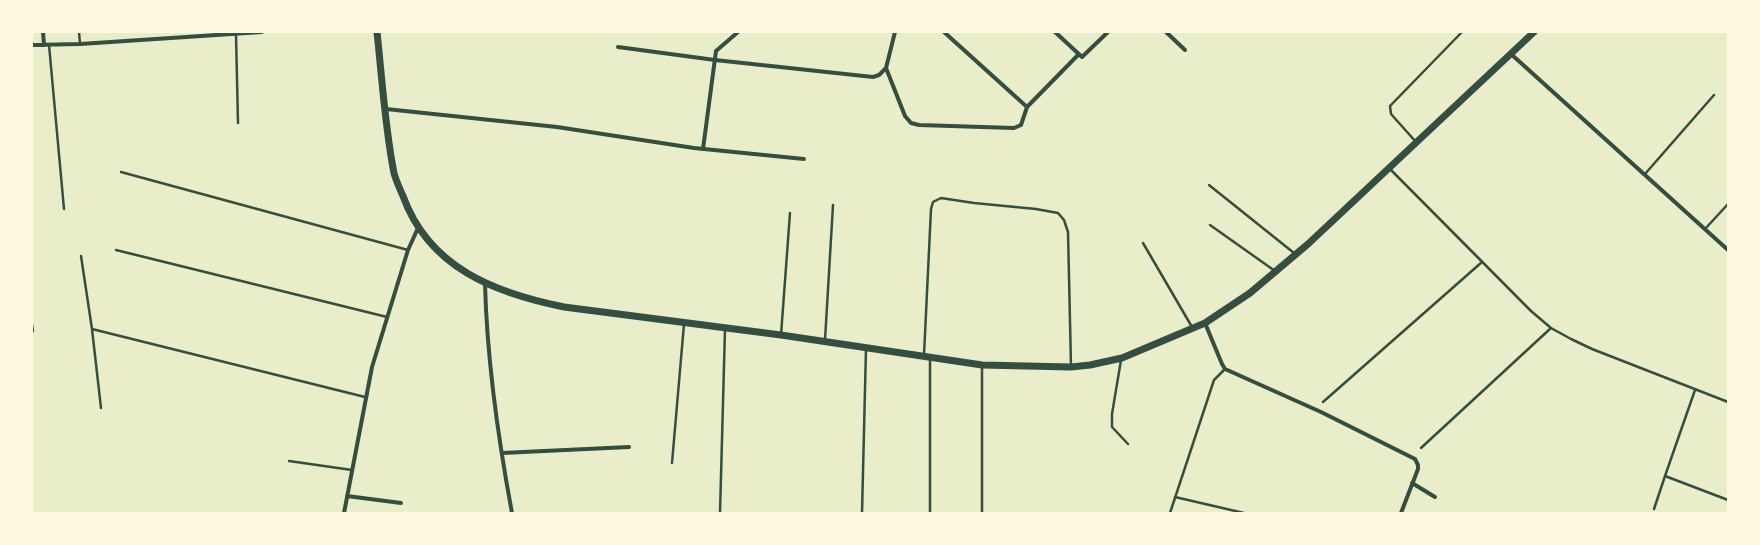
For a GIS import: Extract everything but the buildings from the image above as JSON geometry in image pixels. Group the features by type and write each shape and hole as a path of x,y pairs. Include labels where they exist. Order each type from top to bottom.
{"main road":[{"path":"377,32 395,174 407,210 418,228 443,256 486,284 533,300 564,307 781,335 982,365 1071,367 1090,365 1122,358 1193,329 1232,306 1277,272 1296,255 1534,32"}],"street":[{"path":"43,32 44,45"},
{"path":"32,45 80,44 236,35 241,33 262,32"},
{"path":"702,149 716,51 738,32"},
{"path":"618,47 715,60 873,77 879,75 886,68 894,32"},
{"path":"944,32 1027,107"},
{"path":"1056,32 1083,57 1108,32"},
{"path":"1166,32 1184,50"},
{"path":"886,68 905,116 911,123 919,125 1014,128 1021,125 1027,107 1079,54"},
{"path":"1510,54 1728,250"},
{"path":"386,109 557,126 702,149 804,159"},
{"path":"344,513 365,397 387,317 408,250 418,228"},
{"path":"486,284 488,345 502,453 512,513"},
{"path":"1205,323 1225,369 1321,412 1415,459 1418,464 1418,469 1401,513"},
{"path":"502,453 629,448"},
{"path":"1412,483 1435,497"},
{"path":"347,496 400,503"}],"lane":[{"path":"79,32 80,44"},
{"path":"1416,143 1391,114 1390,106 1462,32"},
{"path":"236,35 238,123"},
{"path":"49,44 64,209"},
{"path":"1645,174 1714,95"},
{"path":"1388,168 1531,311 1551,328 1592,349 1728,402"},
{"path":"121,172 408,250"},
{"path":"1209,185 1296,255"},
{"path":"930,513 927,356 931,209 933,202 941,198 1036,209 1058,213 1064,220 1068,232 1071,367"},
{"path":"1705,229 1728,204"},
{"path":"824,342 833,205"},
{"path":"781,335 790,213"},
{"path":"1210,225 1277,272"},
{"path":"1143,243 1193,329"},
{"path":"116,250 387,317"},
{"path":"80,256 92,329 101,408"},
{"path":"1323,402 1482,262"},
{"path":"672,463 684,323"},
{"path":"32,326 33,331"},
{"path":"720,513 726,328"},
{"path":"1421,448 1551,328"},
{"path":"92,329 365,397"},
{"path":"862,513 866,348"},
{"path":"1122,358 1112,414 1112,427 1128,444"},
{"path":"982,365 982,513"},
{"path":"1170,513 1214,380 1225,369"},
{"path":"1654,509 1664,476 1695,390"},
{"path":"289,461 352,470"},
{"path":"1664,476 1728,500"},
{"path":"1175,497 1244,513"}]}
